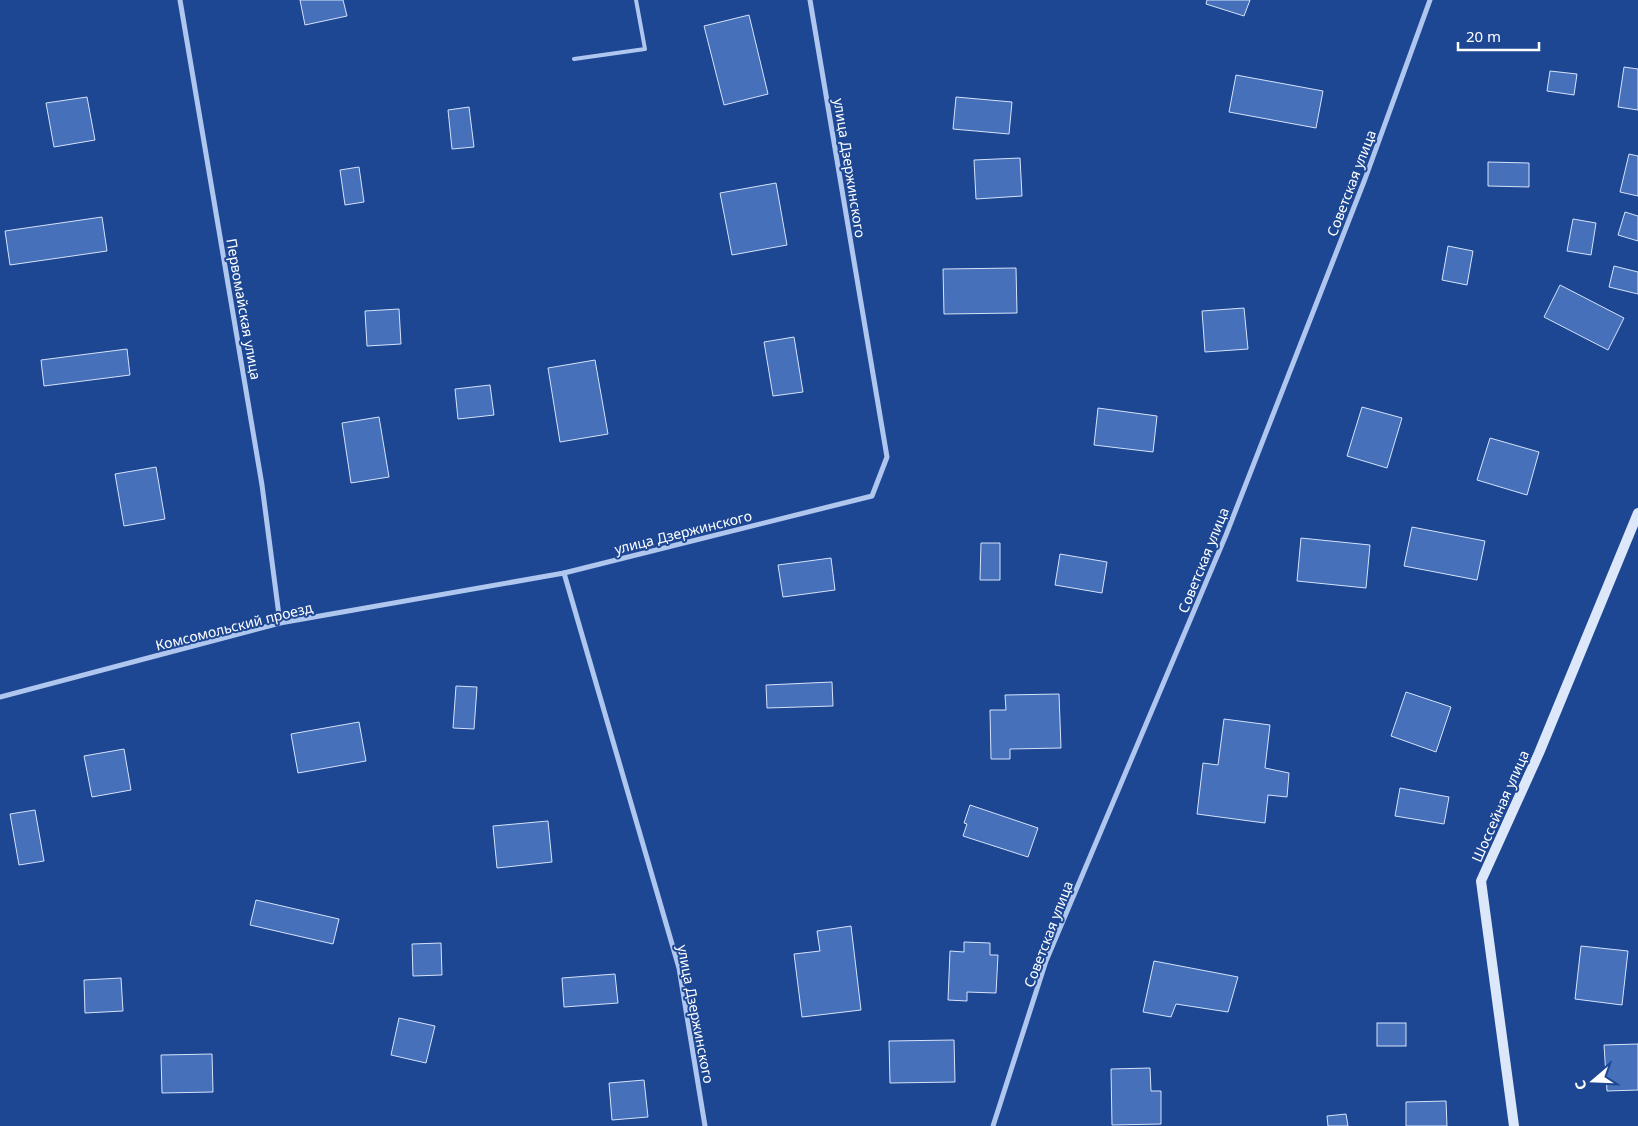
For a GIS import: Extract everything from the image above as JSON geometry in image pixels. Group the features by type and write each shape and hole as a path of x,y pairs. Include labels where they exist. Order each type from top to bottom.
{"main road":[{"name":"Шоссейная улица","path":"1514,1126 1481,881 1539,753 1638,513"}],"street":[{"name":"Первомайская улица","path":"180,0 262,485 280,623"},
{"name":"улица Дзержинского","path":"705,1126 679,968 564,573 872,496 887,457 810,0"},
{"name":"Советская улица","path":"994,1126 1046,962 1226,535 1365,180 1430,0"},
{"name":"Комсомольский проезд","path":"0,697 280,623 564,573"}],"lane":[{"path":"574,59 645,49 636,0"}],"building":[{"path":"300,0 343,0 347,16 305,25"},
{"path":"1207,0 1250,0 1244,16 1206,4"},
{"path":"749,15 768,94 724,105 704,26"},
{"path":"1624,67 1638,69 1638,110 1618,107"},
{"path":"1550,71 1577,74 1574,95 1547,91"},
{"path":"1236,75 1323,91 1316,128 1229,112"},
{"path":"87,97 95,140 54,147 46,103"},
{"path":"956,97 1012,102 1009,134 953,129"},
{"path":"469,107 474,147 452,149 448,110"},
{"path":"1629,154 1638,156 1638,196 1620,192"},
{"path":"1020,158 1022,196 976,199 974,160"},
{"path":"1488,162 1529,163 1529,187 1488,186"},
{"path":"359,167 364,202 345,205 340,170"},
{"path":"776,183 787,245 732,255 720,193"},
{"path":"1625,212 1638,216 1638,241 1618,235"},
{"path":"102,217 107,251 10,265 5,231"},
{"path":"1573,219 1596,223 1591,255 1567,251"},
{"path":"1448,246 1473,251 1467,285 1442,280"},
{"path":"1614,266 1638,272 1638,294 1609,287"},
{"path":"1016,268 1017,313 944,314 943,269"},
{"path":"1560,285 1624,318 1608,350 1544,317"},
{"path":"1244,308 1248,349 1205,352 1202,311"},
{"path":"399,309 401,344 367,346 365,311"},
{"path":"794,337 803,392 773,396 764,342"},
{"path":"127,349 130,375 44,386 41,360"},
{"path":"595,360 608,434 560,442 548,368"},
{"path":"490,385 494,415 458,419 455,389"},
{"path":"1362,407 1402,418 1387,468 1347,456"},
{"path":"1098,408 1157,416 1153,452 1094,445"},
{"path":"379,417 389,477 351,483 342,423"},
{"path":"1490,438 1539,452 1527,495 1477,480"},
{"path":"156,467 165,519 124,526 115,474"},
{"path":"1412,527 1485,541 1477,580 1404,566"},
{"path":"1301,538 1370,545 1366,588 1297,581"},
{"path":"981,543 1000,543 1000,580 980,580"},
{"path":"1060,554 1107,562 1102,593 1055,585"},
{"path":"831,558 835,590 783,597 778,565"},
{"path":"832,682 833,706 767,708 766,685"},
{"path":"456,686 477,687 474,729 453,728"},
{"path":"1406,692 1451,707 1436,752 1391,736"},
{"path":"1059,694 1061,748 1010,749 1010,759 991,759 990,710 1006,710 1005,695"},
{"path":"1224,719 1270,725 1265,768 1289,773 1287,797 1268,795 1265,823 1197,814 1203,763 1218,765"},
{"path":"359,722 366,761 298,773 291,734"},
{"path":"124,749 131,790 92,797 84,756"},
{"path":"1400,788 1449,797 1444,824 1395,816"},
{"path":"970,805 1038,828 1028,857 963,836 967,824 964,823"},
{"path":"35,810 44,861 19,865 10,814"},
{"path":"548,821 552,862 497,868 493,826"},
{"path":"256,900 339,919 333,944 250,925"},
{"path":"851,926 861,1010 802,1017 794,954 820,951 817,931"},
{"path":"964,942 990,943 990,955 998,955 996,993 967,992 967,1001 948,1000 950,951 964,952"},
{"path":"441,943 442,975 413,976 412,944"},
{"path":"1581,946 1628,951 1622,1005 1575,999"},
{"path":"1154,961 1238,977 1228,1012 1176,1004 1171,1017 1143,1012"},
{"path":"615,974 618,1003 564,1007 562,978"},
{"path":"121,978 123,1011 85,1013 84,980"},
{"path":"399,1018 435,1026 426,1063 391,1055"},
{"path":"1377,1023 1406,1023 1406,1046 1377,1046"},
{"path":"954,1040 955,1082 890,1083 889,1041"},
{"path":"1638,1044 1638,1090 1607,1091 1604,1045"},
{"path":"212,1054 213,1092 162,1093 161,1055"},
{"path":"1150,1068 1151,1091 1161,1091 1161,1124 1112,1125 1111,1069"},
{"path":"644,1080 648,1117 612,1120 609,1083"},
{"path":"1446,1101 1447,1126 1406,1126 1406,1102"},
{"path":"1346,1114 1348,1126 1328,1126 1327,1116"}]}
